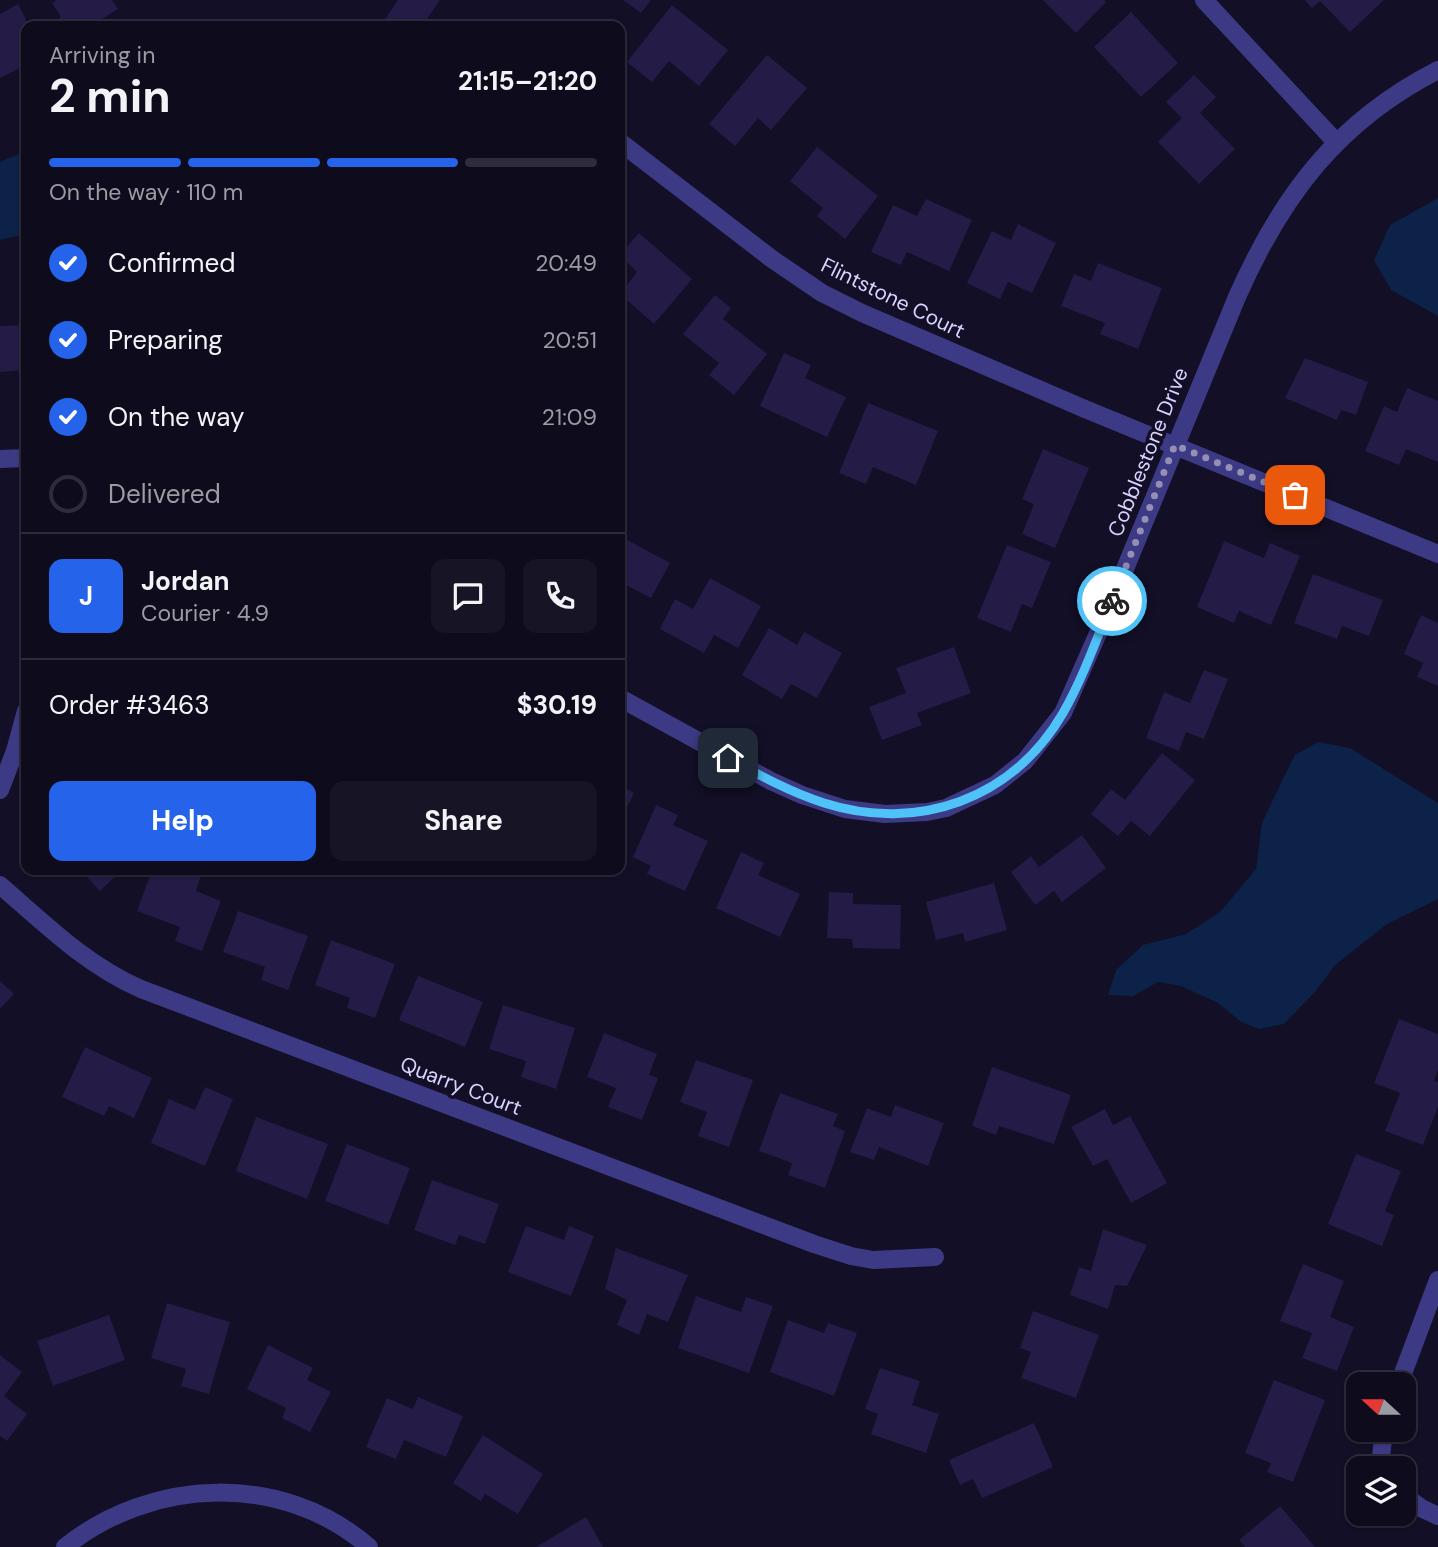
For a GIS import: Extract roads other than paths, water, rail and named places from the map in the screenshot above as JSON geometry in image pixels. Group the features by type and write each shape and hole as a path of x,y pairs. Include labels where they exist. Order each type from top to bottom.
{"street":[{"path":"1204,0 1336,142"},
{"name":"Cobblestone Drive","path":"625,701 771,781 824,803 864,812 906,814 946,808 995,785 1026,761 1063,713 1253,261 1282,209 1336,142 1377,106 1438,70"},
{"name":"Flintstone Court","path":"625,146 772,259 822,293 862,313 1085,409 1438,555"},
{"path":"0,459 21,457"},
{"path":"0,790 21,729"},
{"name":"Quarry Court","path":"0,886 91,962 112,976 141,989 814,1244 873,1260 935,1257"},
{"path":"1404,1372 1438,1280"},
{"path":"65,1547 82,1533 136,1506 181,1495 228,1493 271,1499 317,1514 354,1534 369,1547"},
{"path":"1416,1504 1438,1516"}],"water":[{"path":"21,153 21,235 0,240 0,162"},
{"path":"1438,198 1438,316 1391,290 1374,260 1390,225"},
{"path":"1318,742 1350,748 1438,803 1438,899 1387,924 1335,965 1315,992 1284,1024 1259,1029 1241,1022 1218,1003 1181,986 1158,982 1133,996 1108,995 1116,970 1143,945 1186,934 1220,912 1256,869 1262,823 1281,783 1295,755"}]}
